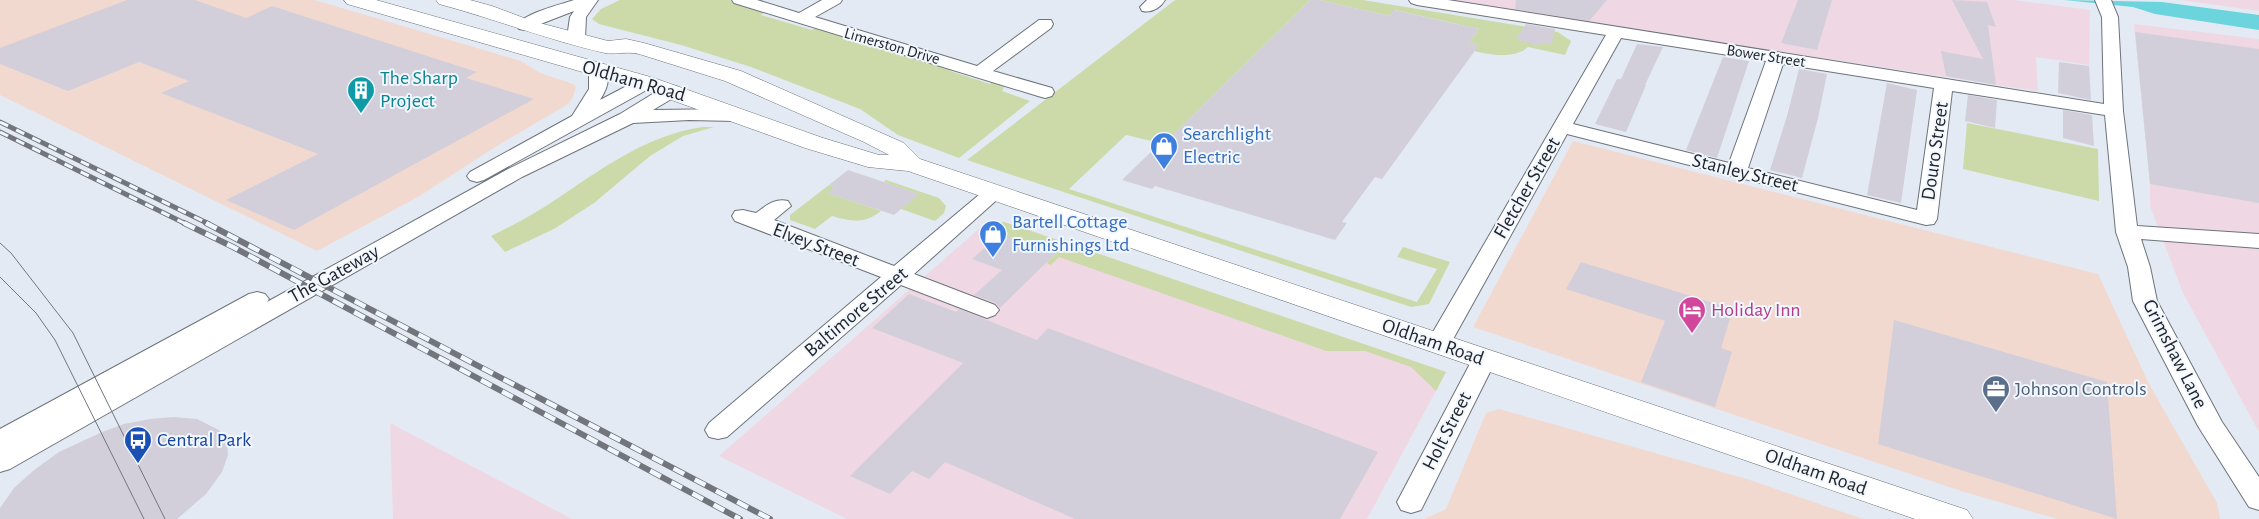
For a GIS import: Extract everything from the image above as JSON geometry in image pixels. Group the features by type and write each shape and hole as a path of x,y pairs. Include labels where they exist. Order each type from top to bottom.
{"highway":[{"name":"Oldham Road","path":"354,0 646,83 675,74"},
{"name":"Oldham Road","path":"446,0 525,25 608,47 609,55 675,74 733,76 895,148 911,164"},
{"path":"495,41 525,25"},
{"name":"Oldham Road","path":"675,74 735,115 814,143 877,162 911,164 1955,519"}],"street":[{"path":"525,25 542,16 590,0"},
{"path":"576,38 578,17 590,0"},
{"name":"Limerston Drive","path":"740,0 1045,92"},
{"path":"800,19 834,0"},
{"name":"Bower Street","path":"1417,0 2114,111"},
{"name":"Grimshaw Lane","path":"2107,9 2114,111 2127,232 2139,267 2145,302 2211,426 2259,499"},
{"path":"980,72 1045,24"},
{"name":"Fletcher Street","path":"1438,344 1616,32"},
{"path":"1736,170 1776,57"},
{"path":"581,118 598,89 598,70"},
{"name":"The Gateway","path":"0,462 516,173 627,118 675,74"},
{"name":"The Gateway","path":"0,441 646,83"},
{"name":"Douro Street","path":"1926,219 1944,84"},
{"path":"627,118 680,114 735,115"},
{"name":"Stanley Street","path":"1562,127 1926,219"},
{"name":"Baltimore Street","path":"718,430 898,277 993,193"},
{"name":"Elvey Street","path":"780,206 750,219 988,310"},
{"path":"2127,232 2259,242"},
{"name":"Holt Street","path":"1411,502 1484,360"}],"shaded area":[{"path":"0,0 315,0 521,61 540,73 573,84 576,87 573,97 568,104 492,149 418,197 317,251 0,95"},
{"path":"1443,0 2014,0 2090,10 2089,65 2036,57 2038,91"},
{"path":"2181,0 2259,0 2259,11"},
{"path":"2134,24 2259,39 2259,432 2183,293 2150,206 2150,184"},
{"path":"1573,141 2098,274 2149,384 2217,503 2220,519 2057,519 1961,491 1473,327"},
{"path":"1004,222 1446,372 1367,519 847,519 719,456 980,228 993,223"},
{"path":"1499,409 1747,479 1863,519 1424,519 1446,509 1486,413"},
{"path":"390,423 572,519 393,519"}],"green space":[{"path":"620,0 729,0 764,13 761,15 812,30 815,28 953,68 950,71 990,84 992,82 1005,85 1002,91 1030,101 959,158 898,135 860,109 751,67 681,45 599,24 592,19 601,9"},
{"path":"1175,0 1310,0 1164,144 1126,135 1069,189 1417,302 1437,269 1397,257 1403,247 1450,262 1429,304 1411,307 967,160"},
{"path":"1319,0 1363,0 1558,32 1571,41 1565,55 1528,47 1523,51 1509,55 1487,54 1474,51 1478,45 1469,43 1479,29 1395,10 1389,16"},
{"path":"1967,123 2098,149 2099,201 1963,169"},
{"path":"714,127 683,136 650,156 594,203 554,229 505,252 491,236 537,211 605,167 642,146 682,131"},
{"path":"886,180 939,198 946,206 944,213 935,221 901,209 918,194 884,182"},
{"path":"829,185 835,187 828,193 881,211 869,218 858,221 832,216 815,229 790,220 790,215"},
{"path":"1004,222 1446,372 1436,391 1411,367 1365,351 1326,351 1059,257 1051,265 1046,263 1056,253 980,228 993,223"}],"water":[{"path":"2064,0 2162,2 2259,15 2259,30 2155,14 2133,7"}],"building":[{"name":"The Sharp Project","path":"127,0 195,0 246,18 272,6 477,72 466,78 534,99 294,230 226,200 318,154 161,93 189,81 139,62 68,91 0,64 0,48"},
{"path":"1310,0 1319,0 1389,16 1394,10 1479,29 1469,43 1479,45 1382,179 1375,177 1342,222 1347,223 1335,240 1155,186 1152,189 1122,180 1157,146 1161,147"},
{"path":"1516,0 1607,0 1589,21 1515,9"},
{"path":"1798,0 1832,0 1817,50 1781,43"},
{"path":"1952,0 1987,2 1996,27 1988,25 1996,85 1946,76 1941,51 1983,59"},
{"path":"1526,24 1555,29 1552,43 1535,45 1516,39"},
{"path":"2135,32 2259,49 2259,203 2150,184"},
{"path":"1637,44 1663,47 1626,132 1595,124 1617,79 1621,79"},
{"path":"1723,57 1749,61 1717,158 1686,150"},
{"path":"2059,62 2089,66 2091,100 2058,93"},
{"path":"1799,69 1827,74 1818,118 1802,178 1770,170"},
{"path":"1887,83 1917,90 1901,203 1867,195"},
{"path":"1968,95 1997,100 1995,128 1965,121"},
{"path":"2063,110 2092,115 2094,146 2063,138"},
{"path":"848,170 919,194 894,215 827,193 835,187 829,185"},
{"path":"1001,234 1056,253 1000,308 996,303 974,295 1002,270 972,259"},
{"name":"Holiday Inn","path":"1581,262 1733,309 1721,348 1732,352 1715,407 1641,382 1665,321 1566,289"},
{"path":"909,294 956,312 959,309 1037,340 1048,328 1378,452 1340,519 1075,519 945,462 929,479 912,471 890,494 850,476 963,363 872,328"},
{"name":"Johnson Controls","path":"1894,320 2107,382 2117,519 1878,444"},
{"path":"174,417 197,419 219,430 227,443 228,455 222,472 206,494 177,519 0,519 0,508 14,488 34,470 59,452 124,424"}],"tram line":[{"path":"0,243 11,253 73,333 165,519"},
{"path":"0,277 36,313 55,340 144,519"}],"railway":[{"path":"0,122 209,224"},
{"path":"0,132 186,224"},
{"path":"184,223 233,247 740,519"},
{"path":"206,223 770,519"}],"place":[{"name":"The Sharp Project","path":"361,114"},
{"name":"Searchlight Electric","path":"1164,170"},
{"name":"Bartell Cottage Furnishings Ltd","path":"993,258"},
{"name":"Holiday Inn","path":"1692,334"},
{"name":"Johnson Controls","path":"1996,413"},
{"name":"Central Park","path":"138,464"}]}
